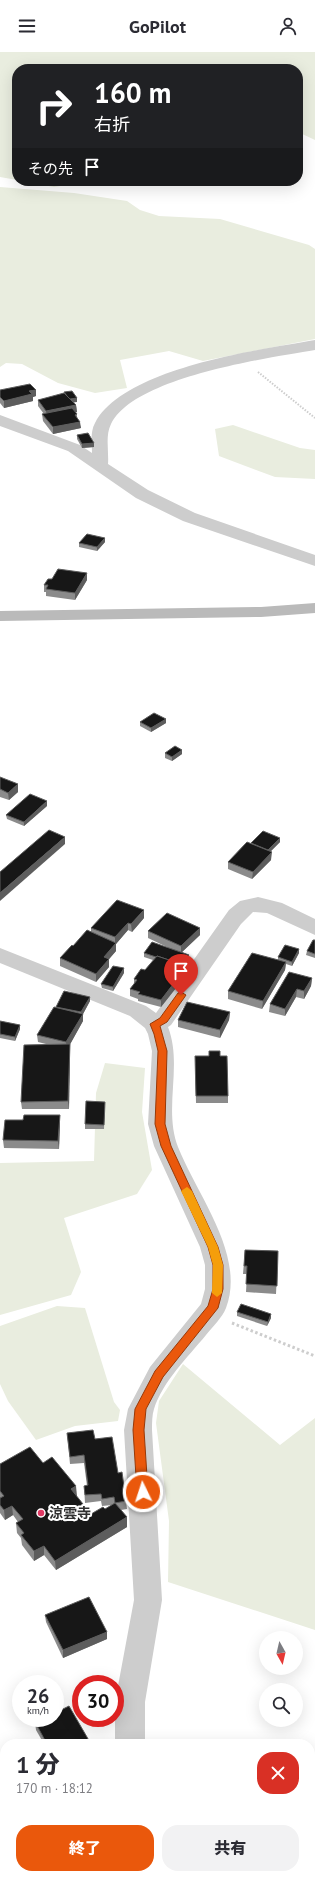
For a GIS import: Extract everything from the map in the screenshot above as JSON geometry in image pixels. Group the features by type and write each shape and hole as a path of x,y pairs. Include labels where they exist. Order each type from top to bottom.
{"street":[{"path":"100,465 102,424 110,412 125,398 148,387 196,370 315,345"},
{"path":"0,420 74,448 142,494 189,517 315,561"},
{"path":"0,616 261,612 315,608"},
{"path":"155,1024 163,1020 233,919 242,909 251,905 264,904 315,928"},
{"path":"0,955 138,1011 155,1024 163,1051 160,1124 166,1146 213,1247 218,1265 218,1289 210,1311 159,1374 141,1409 138,1430 148,1600 130,1702 130,1739"}],"path":[{"path":"232,362 250,368 265,377 315,418"},
{"path":"210,1311 237,1326 315,1356"}],"shaded area":[{"path":"0,52 315,52 315,140 303,134 303,64 12,64 12,179 0,177"},
{"path":"0,187 74,193 127,201 140,210 159,216 220,219 309,245 315,249 315,339 203,361 169,351 120,360 127,388 95,393 58,383 22,364 6,363 0,367"},
{"path":"233,425 300,448 315,450 315,479 275,477 219,456 215,429"},
{"path":"105,1063 145,1068 142,1112 152,1170 137,1194 64,1218 81,1272 71,1295 0,1315 0,1163 94,1161 96,1093"},
{"path":"57,1306 85,1308 114,1402 120,1410 118,1421 75,1426 36,1440 8,1401 0,1384 0,1326"},
{"path":"183,1364 280,1445 315,1418 315,1630 168,1582 169,1521 156,1423 159,1401"}],"building":[{"path":"30,384 36,390 29,391 32,394 4,401 0,397 0,390"},
{"path":"72,391 77,398 70,399 64,392"},
{"path":"64,393 76,405 46,411 38,400"},
{"path":"72,408 77,414 75,415 80,422 53,427 42,414"},
{"path":"88,433 94,443 82,444 77,435"},
{"path":"87,534 105,538 97,547 79,543"},
{"path":"58,569 87,573 75,593 46,589 48,585 44,585 48,579 52,579"},
{"path":"154,713 166,719 151,728 140,722"},
{"path":"175,746 182,750 172,757 165,753"},
{"path":"0,777 18,784 8,793 0,789"},
{"path":"30,794 47,801 24,822 6,815"},
{"path":"49,830 65,837 0,893 0,872"},
{"path":"263,831 280,838 268,850 251,843"},
{"path":"247,842 272,852 253,872 228,862"},
{"path":"117,900 144,910 131,924 128,923 115,937 91,928"},
{"path":"167,913 200,928 181,946 148,931"},
{"path":"87,930 116,943 104,957 109,959 96,974 60,958"},
{"path":"313,940 315,940 315,954 307,951"},
{"path":"152,942 189,955 181,964 144,953"},
{"path":"285,945 299,949 292,962 278,957"},
{"path":"252,953 286,962 263,1001 228,991"},
{"path":"157,956 187,966 161,1000 138,994 140,992 130,989 137,980 134,979 141,969 145,970"},
{"path":"113,966 124,968 113,987 101,984"},
{"path":"289,972 312,978 304,991 297,989 285,1009 270,1004"},
{"path":"64,991 90,997 81,1012 56,1007"},
{"path":"187,1002 230,1012 220,1030 178,1020"},
{"path":"54,1007 83,1014 66,1042 37,1035"},
{"path":"0,1021 20,1025 15,1037 0,1034"},
{"path":"70,1044 68,1101 21,1102 24,1045"},
{"path":"209,1051 220,1051 220,1056 227,1056 228,1096 196,1096 195,1056 209,1056"},
{"path":"86,1101 105,1102 104,1125 85,1124"},
{"path":"24,1115 60,1115 58,1141 3,1140 5,1120 23,1120"},
{"path":"245,1250 278,1251 277,1286 246,1284 247,1266 244,1266"},
{"path":"241,1304 271,1314 268,1322 237,1312"},
{"path":"93,1430 95,1439 112,1437 118,1473 122,1472 126,1501 115,1503 114,1497 102,1499 101,1494 85,1495 84,1486 88,1485 84,1455 70,1457 67,1433"},
{"name":"涼雲寺","path":"30,1447 43,1463 52,1457 76,1486 71,1489 91,1514 103,1507 105,1509 115,1503 127,1517 55,1561 44,1546 34,1551 21,1535 24,1533 16,1523 23,1519 12,1506 4,1510 0,1505 0,1498 4,1496 0,1491 0,1464"},
{"path":"89,1597 107,1632 63,1650 45,1615"},
{"path":"69,1706 72,1711 72,1727 81,1727 88,1739 44,1739 38,1727 64,1727 64,1708"}],"slow traffic":[{"path":"187,1191 213,1247 218,1265 217,1293"}],"place":[{"name":"涼雲寺","path":"41,1513"}],"route":[{"path":"143,1492 138,1430 141,1409 159,1374 213,1308 218,1289 218,1265 213,1247 166,1146 160,1124 163,1051 155,1024 163,1020 181,995"}]}
